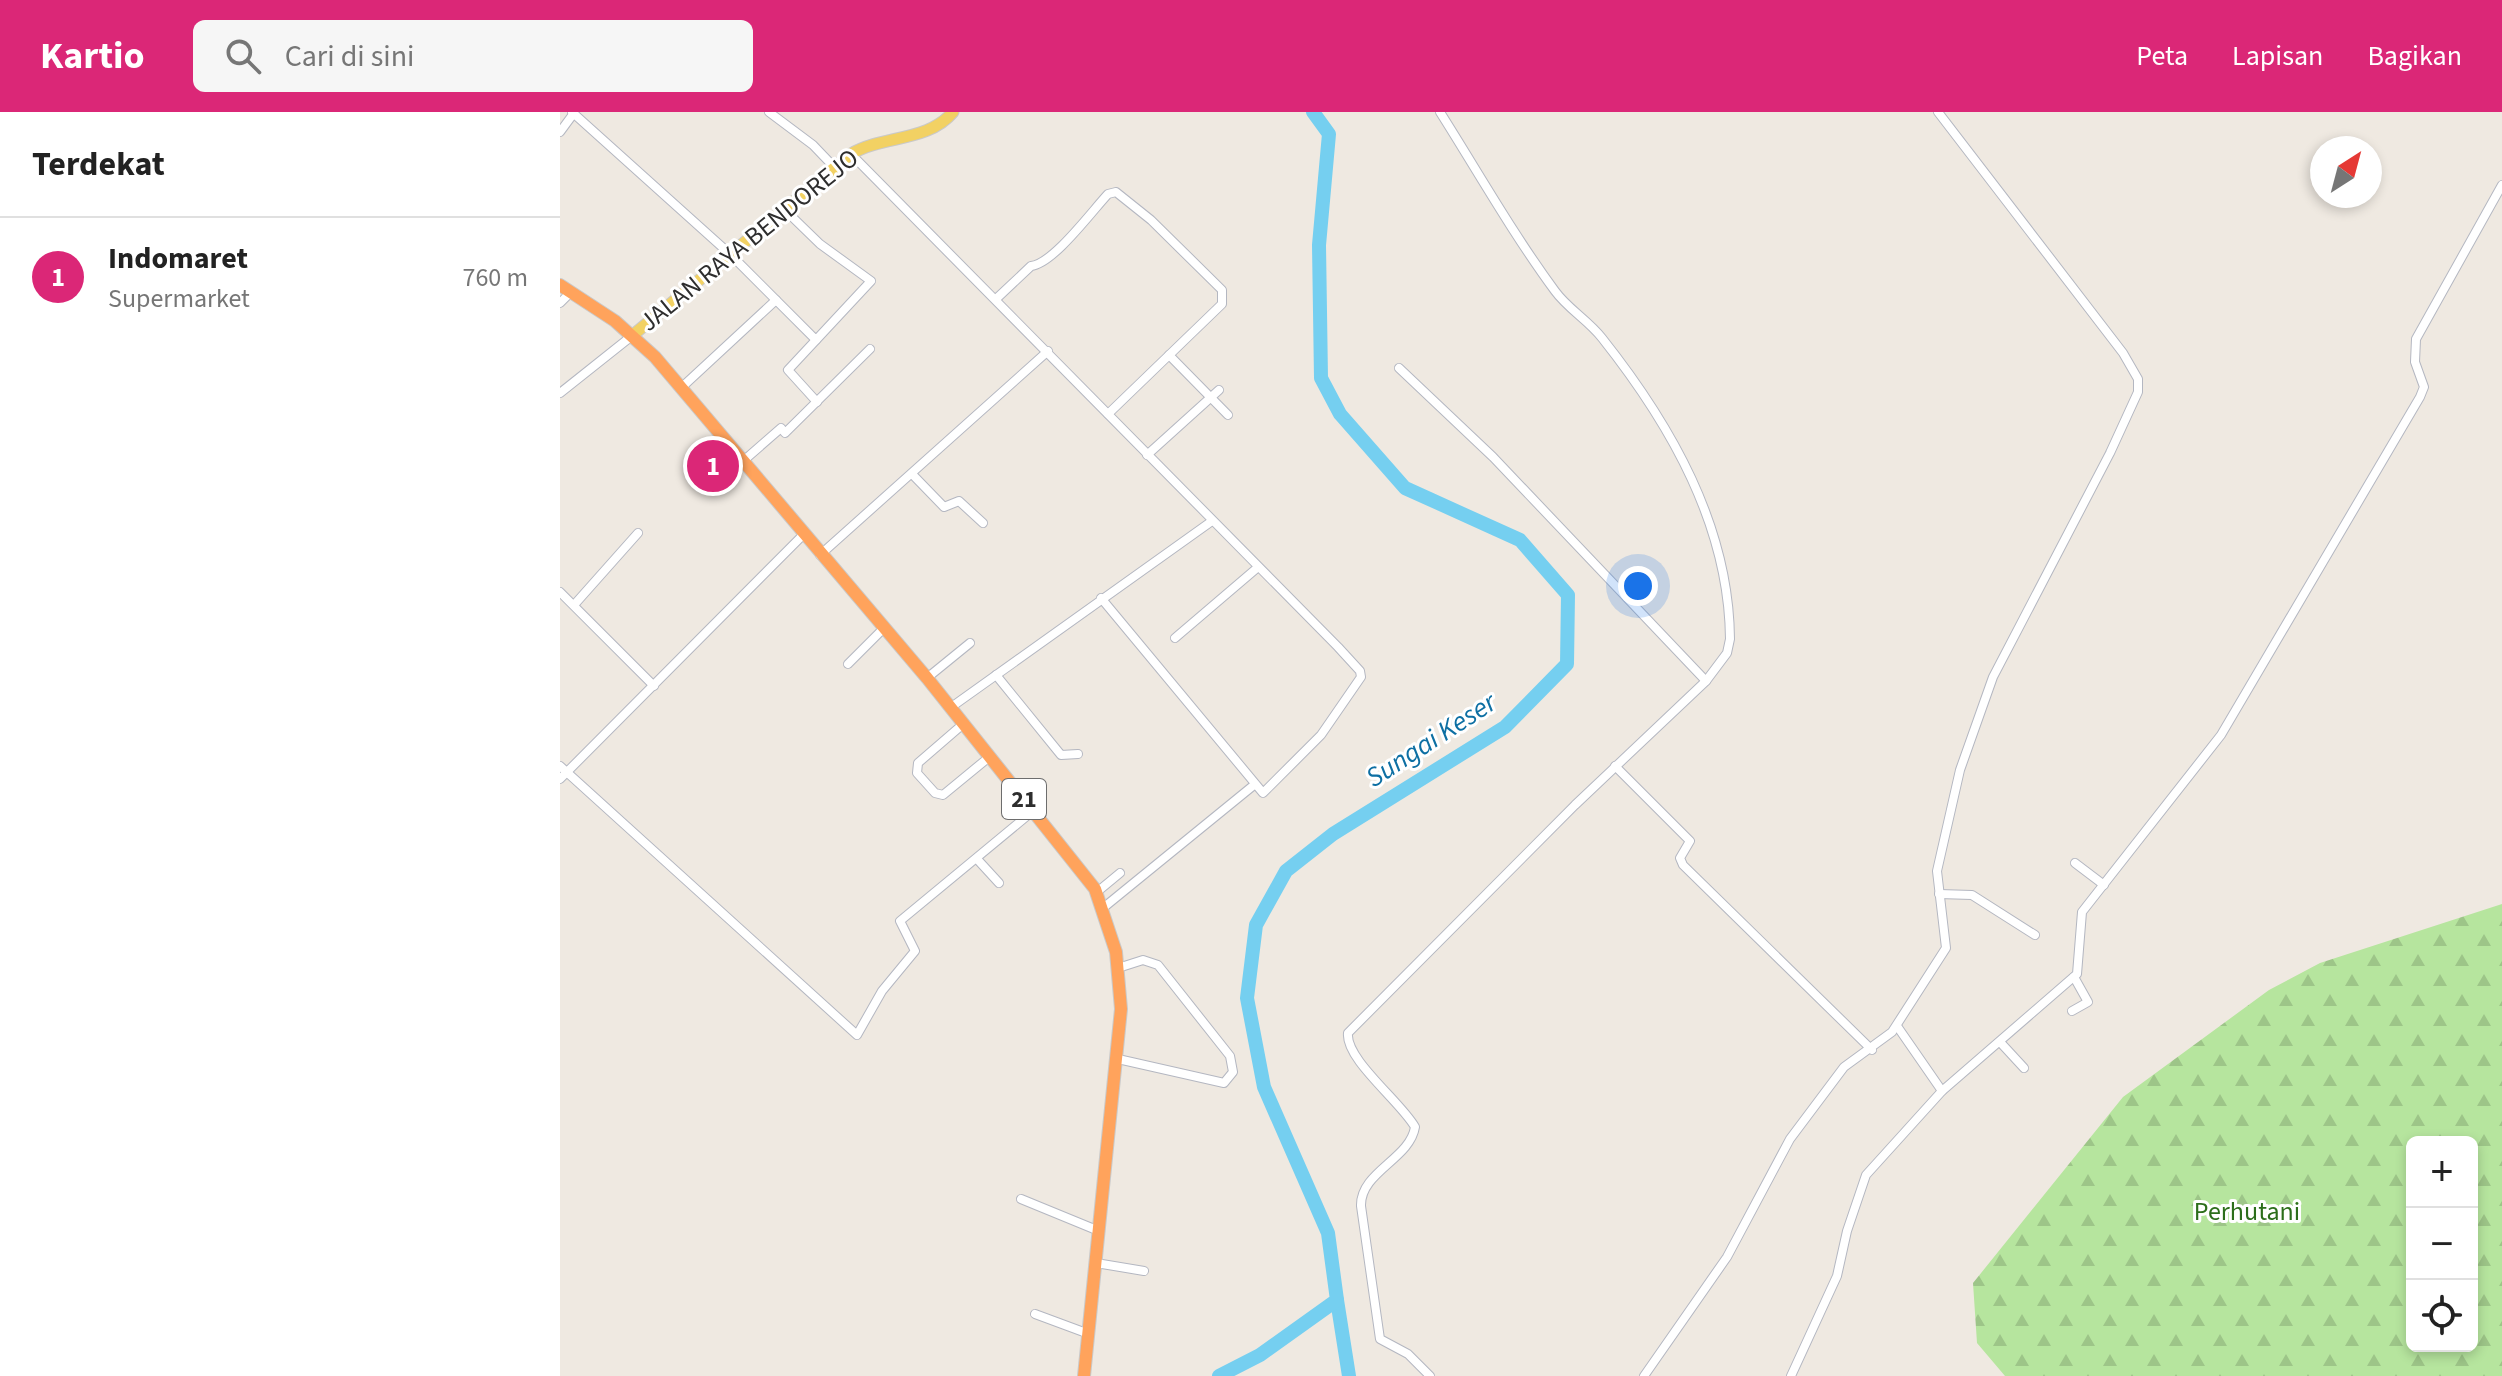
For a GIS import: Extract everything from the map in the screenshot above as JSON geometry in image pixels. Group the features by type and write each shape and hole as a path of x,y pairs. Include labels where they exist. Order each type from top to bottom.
{"highway":[{"name":"21","path":"565,288 633,335 681,388 927,678 1097,892 1118,968 1121,1009 1084,1376"}],"main road":[{"name":"JALAN RAYA BENDOREJO","path":"633,335 851,154 882,139 929,130 953,112"}],"street":[{"path":"769,112 813,145 835,168"},
{"path":"1430,1376 1408,1354 1380,1339 1361,1206 1364,1189 1410,1138 1415,1127 1363,1065 1347,1041 1348,1033 1615,766 1706,681 1727,653 1730,614 1721,554 1701,498 1641,392 1600,335 1561,300 1524,249 1440,112"},
{"path":"1644,1376 1727,1257 1790,1139 1844,1067 1897,1026 1946,948 1937,871 1951,801 1993,677 2110,453 2138,392 2138,379 2123,353 1938,112"},
{"path":"560,132 573,113 731,255 816,340"},
{"path":"851,154 1048,351 1257,568 1344,652 1360,671 1361,677 1321,735 1263,793 1101,598"},
{"path":"1791,1376 1837,1276 1863,1181 1941,1089 2074,977 2081,952 2082,912 2221,735 2420,397 2424,387 2415,362 2416,339 2502,185"},
{"path":"996,299 1031,266 1054,253 1108,194 1116,192 1207,273 1225,297 1222,304 1108,414"},
{"path":"785,210 820,244 871,281 788,370 817,402"},
{"path":"560,303 565,288"},
{"path":"681,388 776,300"},
{"path":"560,393 633,335"},
{"path":"742,462 781,428 785,433 870,349"},
{"path":"820,555 1048,351"},
{"path":"1169,355 1228,415"},
{"path":"1399,368 1493,457 1706,681"},
{"path":"1147,455 1219,390"},
{"path":"912,474 944,507 959,501 983,523"},
{"path":"950,708 1212,521"},
{"path":"574,605 638,533"},
{"path":"803,535 654,686 562,773 857,1035 882,991 915,951 900,921 1033,811"},
{"path":"1175,638 1257,568"},
{"path":"560,592 654,686"},
{"path":"848,664 883,629"},
{"path":"927,678 970,643"},
{"path":"996,675 1061,755 1078,754"},
{"path":"962,725 918,763 917,773 935,793 943,795 988,758"},
{"path":"1615,766 1690,841 1680,858 1683,865 1871,1048"},
{"path":"1103,908 1254,785"},
{"path":"977,859 999,883"},
{"path":"2075,863 2104,885"},
{"path":"1097,892 1120,873"},
{"path":"1939,894 1972,895 2035,935"},
{"path":"1118,968 1143,960 1158,965 1230,1056 1233,1072 1224,1083 1118,1059"},
{"path":"2072,1011 2088,1002 2074,977"},
{"path":"1897,1026 1907,1036 1941,1089"},
{"path":"2000,1042 2024,1068"},
{"path":"1021,1199 1099,1231"},
{"path":"1096,1263 1144,1271"},
{"path":"1035,1314 1089,1334"}],"green space":[{"name":"Perhutani","path":"2502,904 2502,1376 2005,1376 1977,1343 1973,1283 2123,1097 2269,990 2320,963"}],"waterway":[{"name":"Sungai Keser","path":"1219,1376 1260,1355 1337,1300 1328,1233 1264,1087 1247,998 1256,925 1286,871 1333,834 1505,727 1567,664 1568,595 1520,540 1405,488 1340,414 1321,378 1319,245 1329,134 1313,112"},
{"path":"1337,1300 1349,1376"}],"place":[{"name":"Indomaret","path":"713,466"}]}
